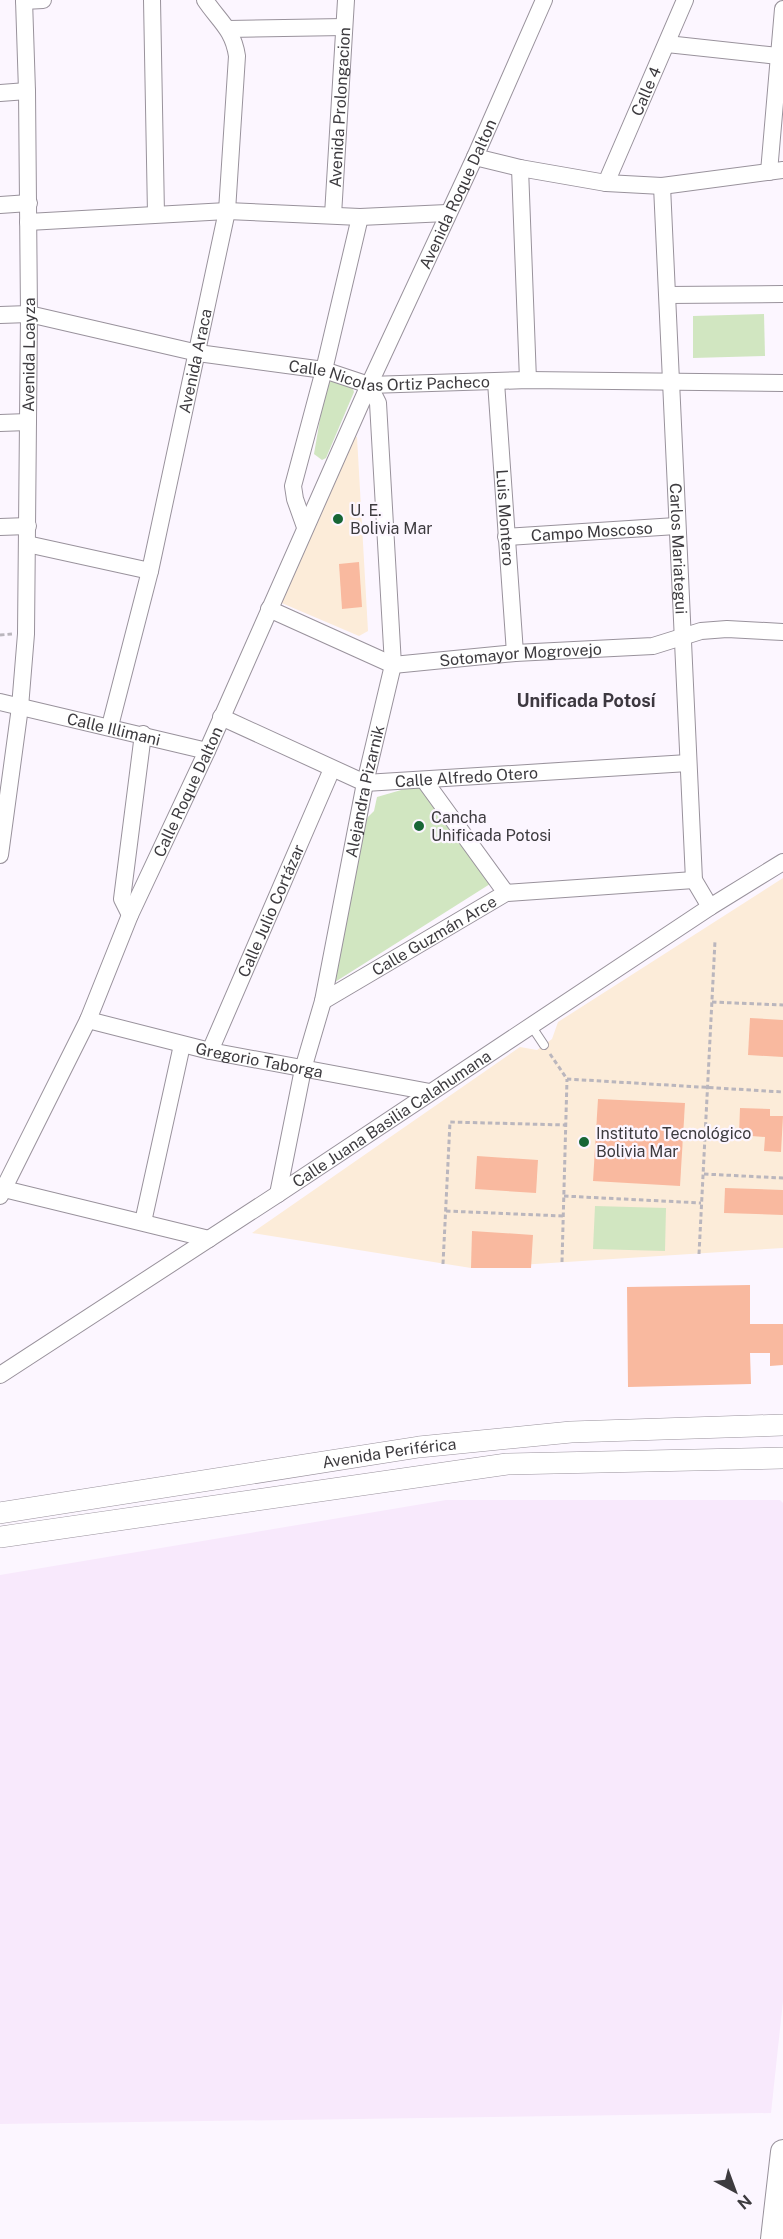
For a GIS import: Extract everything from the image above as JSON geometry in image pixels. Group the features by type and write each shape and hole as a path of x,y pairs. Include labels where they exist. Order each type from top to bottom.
{"main road":[{"path":"773,2239 783,2152"}],"street":[{"path":"24,0 43,0"},
{"name":"Avenida Loayza","path":"0,855 20,707 26,634 29,314 24,0"},
{"path":"152,0 156,214"},
{"name":"Avenida Araca","path":"110,726 150,572 227,211 237,56 235,42 228,28 204,0"},
{"name":"Avenida Prolongacion","path":"333,215 346,0"},
{"name":"Avenida Roque Dalton","path":"369,385 475,157 544,0"},
{"name":"Calle 4","path":"606,183 685,0"},
{"path":"475,157 520,168 606,183 662,186 776,171 778,56 783,9"},
{"path":"228,28 344,27"},
{"path":"667,44 778,56"},
{"path":"0,93 27,91"},
{"path":"520,168 528,380"},
{"name":"Carlos Mariategui","path":"662,186 694,880 710,907"},
{"path":"0,205 28,203"},
{"path":"28,222 227,211 360,217 447,213"},
{"path":"305,527 294,500 292,486 324,370 360,217"},
{"path":"668,295 783,294"},
{"name":"Calle Nicolas Ortiz Pacheco","path":"0,315 29,314 198,353 324,370 369,385 528,380 783,383"},
{"name":"Luis Montero","path":"496,382 514,653"},
{"name":"Calle Roque Dalton","path":"2,1193 88,1020 130,915 207,751 369,385"},
{"name":"Alejandra Pizarnik","path":"278,1194 303,1069 323,1001 365,783 393,664 378,403 369,385"},
{"path":"0,423 28,422"},
{"path":"0,527 28,526"},
{"name":"Campo Moscoso","path":"507,537 676,526"},
{"path":"27,544 150,572"},
{"name":"Sotomayor Mogrovejo","path":"269,609 393,664 514,653 653,646 701,631 727,629 783,632"},
{"name":"Calle Illimani","path":"0,702 110,726 207,751"},
{"name":"Calle Alfredo Otero","path":"221,717 332,770 365,783 688,763"},
{"path":"130,915 122,899 143,734"},
{"name":"Calle Julio Cortázar","path":"210,1051 332,770"},
{"path":"424,780 506,893"},
{"name":"Calle Juana Basilia Calahumana","path":"0,1375 532,1027 710,907 783,862"},
{"name":"Calle Guzmán Arce","path":"323,1001 506,893 694,880"},
{"name":"Gregorio Taborga","path":"88,1020 210,1051 430,1092"},
{"path":"143,1222 182,1045"},
{"path":"2,1193 143,1222 209,1239"},
{"name":"Avenida Periférica","path":"0,1513 418,1447 571,1432 783,1425"},
{"name":"Avenida Periférica","path":"0,1537 507,1464 783,1458"}],"lane":[{"path":"532,1027 544,1045"}],"path":[{"path":"699,1254 715,941"},
{"path":"712,1002 783,1005"},
{"path":"544,1045 567,1079 562,1262"},
{"path":"567,1079 783,1092"},
{"path":"443,1264 450,1122 566,1125"},
{"path":"703,1174 783,1178"},
{"path":"564,1196 701,1203"},
{"path":"446,1211 563,1216"}],"shaded area":[{"name":"U. E. Bolivia Mar","path":"353,436 357,437 368,631 359,636 277,601"},
{"name":"Instituto Tecnológico Bolivia Mar","path":"783,878 783,1248 471,1268 252,1233 520,1047 537,1050 552,1039 558,1022"},
{"path":"446,1500 780,1500 783,1503 783,2001 771,2113 0,2124 0,1575"}],"green space":[{"path":"764,314 765,356 693,358 693,316"},
{"path":"333,380 352,386 354,392 326,458 322,460 314,454 326,384"},
{"path":"422,784 490,884 335,982 358,827 374,811 377,797"},
{"path":"595,1206 666,1208 665,1251 593,1249"}],"building":[{"path":"359,562 362,607 342,609 339,564"},
{"path":"750,1018 783,1020 783,1057 748,1055"},
{"path":"598,1099 685,1103 680,1186 593,1181"},
{"path":"740,1108 770,1109 770,1116 783,1116 781,1152 764,1151 765,1137 739,1135"},
{"path":"477,1156 538,1160 536,1193 475,1189"},
{"path":"725,1188 783,1190 783,1215 724,1213"},
{"path":"472,1231 533,1235 531,1268 471,1268"},
{"path":"750,1285 750,1324 783,1324 783,1365 770,1366 770,1353 750,1353 751,1384 628,1387 627,1287"}],"place":[{"name":"U. E. Bolivia Mar","path":"338,519"},
{"name":"Cancha Unificada Potosi","path":"419,826"},
{"name":"Instituto Tecnológico Bolivia Mar","path":"584,1142"}],"district":[{"name":"Unificada Potosí","path":"586,700"}]}
